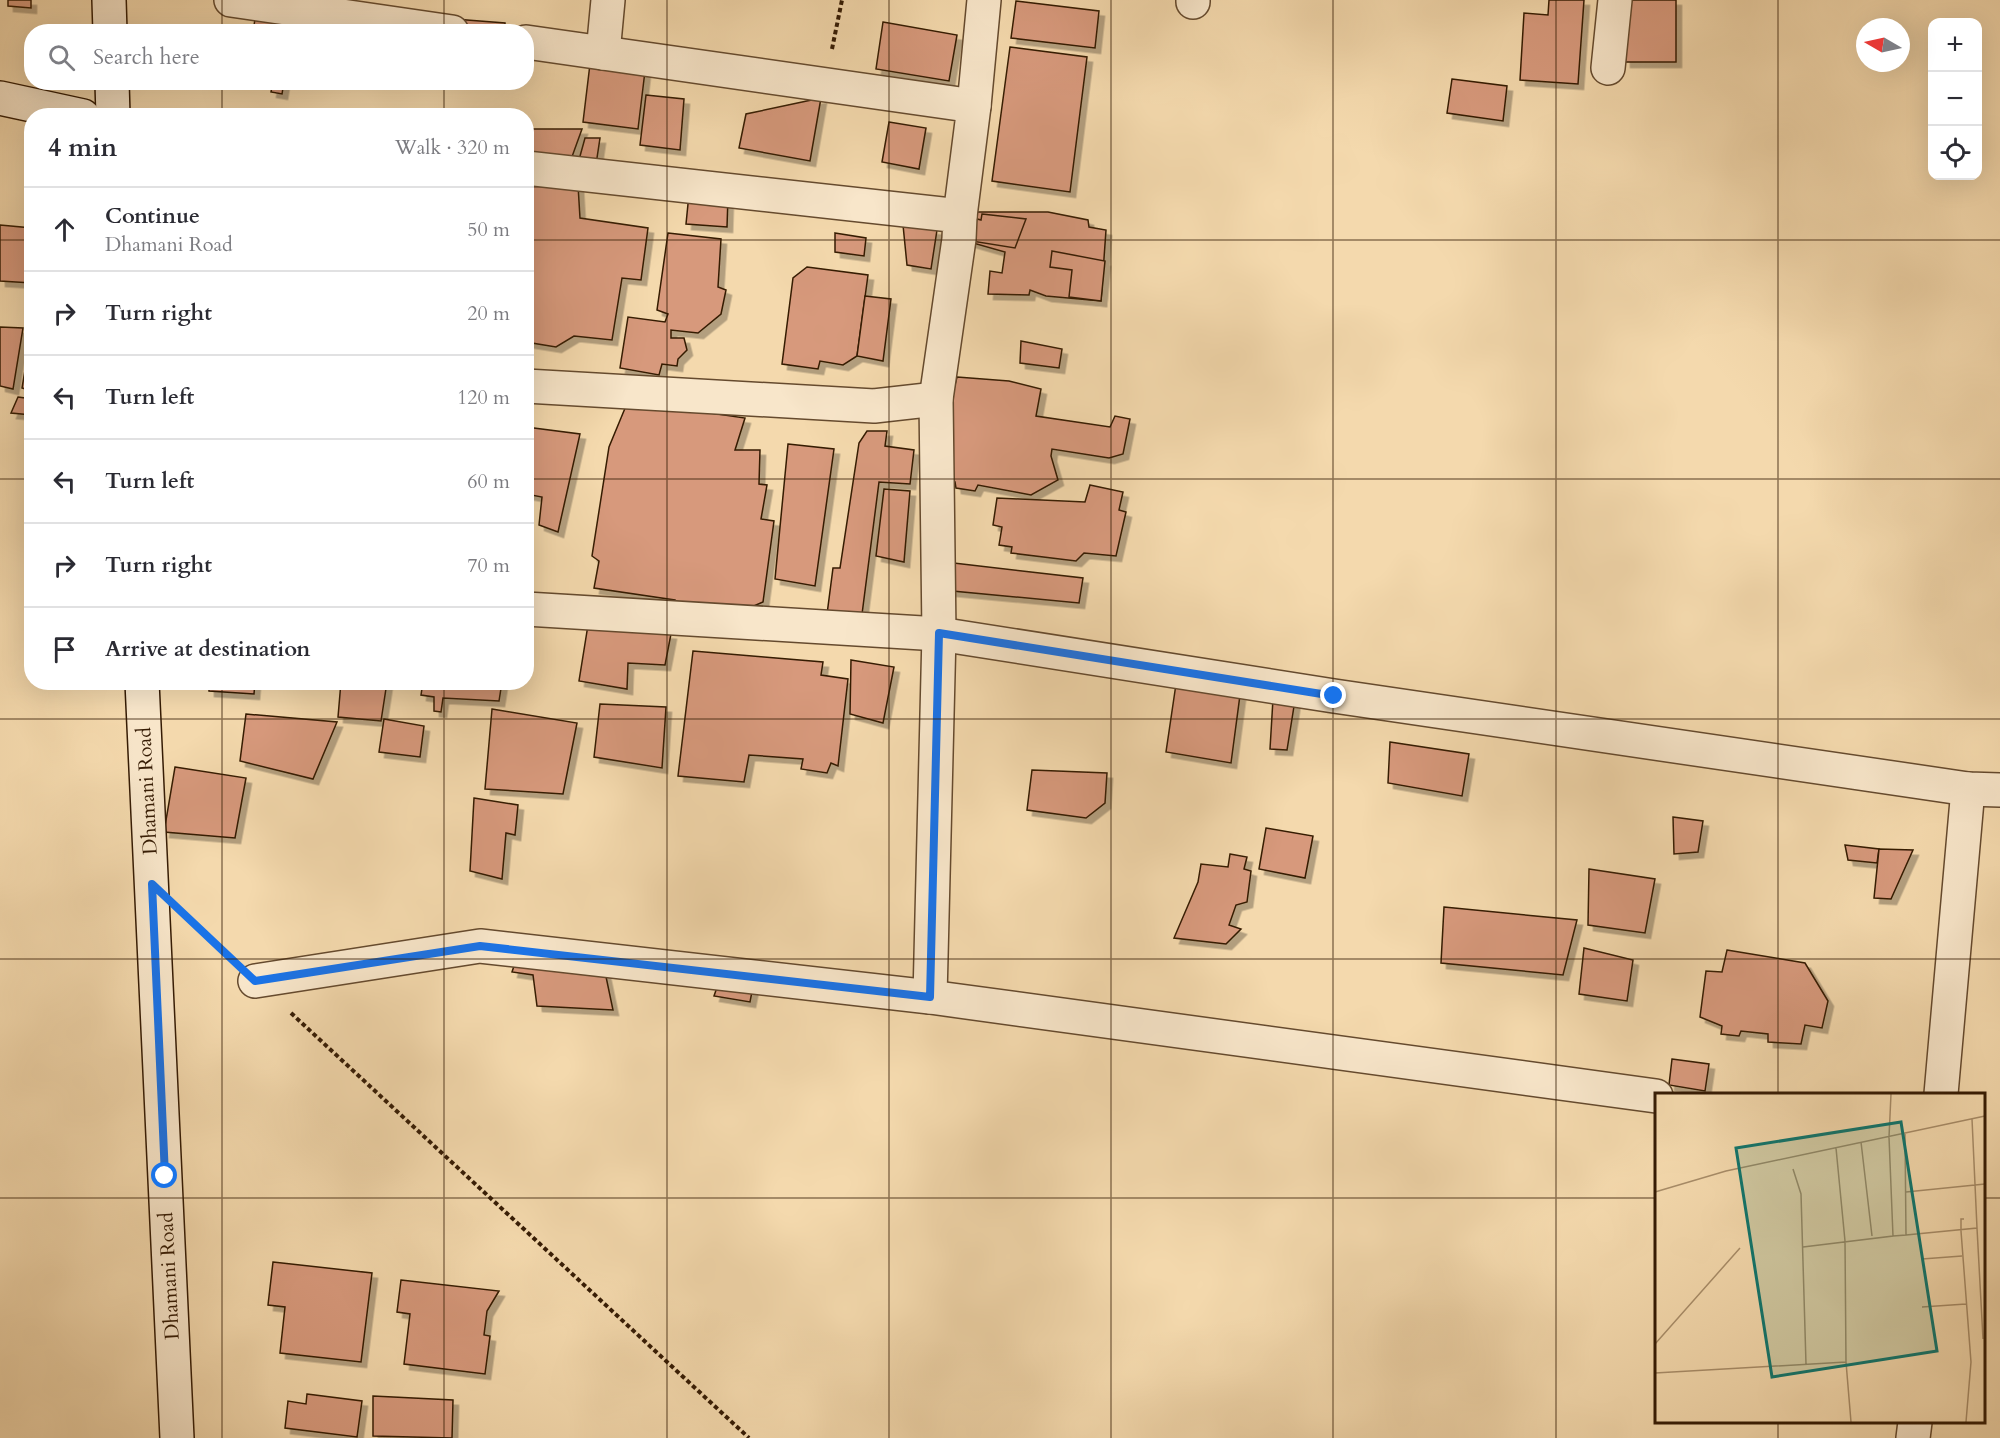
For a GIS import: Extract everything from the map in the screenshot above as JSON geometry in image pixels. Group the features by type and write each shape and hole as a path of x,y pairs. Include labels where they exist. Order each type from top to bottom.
{"street":[{"path":"109,0 110,24"},
{"path":"231,0 397,24"},
{"path":"603,53 609,0"},
{"path":"930,997 939,633 936,399 974,106 984,0"},
{"path":"1608,68 1615,0"},
{"path":"534,43 974,106"},
{"path":"112,90 113,108"},
{"path":"0,98 46,108"},
{"path":"534,169 960,216"},
{"path":"534,386 874,406 936,399"},
{"path":"534,609 939,633 1346,698 1984,789 1941,1093"},
{"name":"Dhamani Road","path":"142,690 177,1438"},
{"path":"255,981 480,946 930,997 1655,1096"},
{"path":"1913,1438 1915,1423"}],"path":[{"path":"824,85 842,0"},
{"path":"152,884 749,1438"}],"building":[{"path":"8,0 31,0 31,8 8,6"},
{"path":"1549,0 1584,0 1578,84 1520,80 1524,13 1548,15"},
{"path":"1624,0 1676,0 1676,62 1625,62"},
{"path":"1016,1 1099,11 1095,48 1011,38"},
{"path":"255,19 278,22 278,24 254,24"},
{"path":"454,19 505,23 505,24 451,24"},
{"path":"883,22 957,35 949,81 876,69"},
{"path":"1010,47 1087,57 1070,192 992,181"},
{"path":"590,64 645,71 638,129 583,122"},
{"path":"1452,79 1507,86 1503,121 1447,113"},
{"path":"271,90 283,90 282,94 271,92"},
{"path":"646,95 684,99 680,150 640,145"},
{"path":"821,98 810,161 739,148 746,114"},
{"path":"889,122 926,128 919,169 882,162"},
{"path":"534,129 582,129 569,165 534,164"},
{"path":"585,138 600,138 595,171 577,167"},
{"path":"578,185 580,218 648,228 641,280 622,278 612,340 574,336 556,347 534,343 534,187"},
{"path":"689,194 728,197 727,227 686,224"},
{"path":"965,212 1048,212 1088,220 1089,227 1106,230 1101,301 1046,296 1030,290 1029,295 988,294 990,271 1002,273 1005,252 959,239"},
{"path":"982,214 1026,219 1015,248 959,239 966,216 981,220"},
{"path":"0,225 24,227 24,282 0,281"},
{"path":"903,225 937,230 931,269 907,265"},
{"path":"668,233 721,239 718,287 726,290 721,314 698,333 671,330 671,338 684,338 687,350 678,359 677,366 662,364 659,375 620,368 628,317 665,322 668,314 657,310"},
{"path":"835,233 866,238 864,256 835,252"},
{"path":"1052,251 1105,261 1101,301 1069,297 1072,270 1050,267"},
{"path":"807,267 868,275 857,356 843,365 820,361 818,369 782,364 793,278"},
{"path":"865,296 891,299 883,361 857,356"},
{"path":"0,327 23,328 13,389 0,386"},
{"path":"1021,341 1062,349 1059,368 1020,363"},
{"path":"957,377 1009,381 1041,389 1036,416 1110,427 1115,416 1130,419 1123,454 1109,458 1052,449 1051,456 1058,480 1031,495 978,485 975,491 956,488 955,482 944,480 949,408"},
{"path":"18,397 24,398 24,414 11,413"},
{"path":"628,401 745,418 735,450 760,450 759,484 767,485 761,519 774,521 763,602 740,612 691,613 675,600 594,588 599,561 592,556 609,447"},
{"path":"534,428 580,434 558,532 539,525 542,497 534,496"},
{"path":"867,431 887,431 885,446 914,450 910,484 879,482 861,622 826,622 833,568 840,568 859,443"},
{"path":"788,444 834,449 815,586 775,579"},
{"path":"1090,485 1123,492 1119,510 1126,512 1116,556 1084,553 1076,561 1011,553 1012,547 999,545 1002,527 993,525 997,498 1085,502"},
{"path":"884,489 910,491 904,562 876,556"},
{"path":"945,562 1083,578 1079,603 942,590"},
{"path":"588,625 671,634 665,665 628,663 627,689 579,681"},
{"path":"693,651 823,662 821,675 848,679 838,766 831,763 827,773 801,769 803,759 749,755 744,782 678,776"},
{"path":"851,660 894,667 883,723 850,714"},
{"path":"1176,684 1240,695 1231,763 1166,752"},
{"path":"209,690 254,690 254,694"},
{"path":"340,690 386,690 381,721 338,717"},
{"path":"422,690 501,690 499,701 443,698 441,712 434,711 434,697 421,695"},
{"path":"1273,699 1295,700 1287,750 1270,749"},
{"path":"600,704 666,707 662,768 594,757"},
{"path":"492,709 577,723 563,794 485,789"},
{"path":"246,714 337,722 313,779 240,761"},
{"path":"384,719 424,726 420,757 379,752"},
{"path":"1390,742 1469,754 1462,796 1388,783"},
{"path":"175,767 246,778 235,838 164,832"},
{"path":"1032,770 1107,773 1105,803 1086,818 1027,810"},
{"path":"474,798 518,805 515,835 506,833 502,879 470,871"},
{"path":"1673,817 1703,821 1698,852 1674,854"},
{"path":"1266,828 1313,836 1305,878 1259,869"},
{"path":"1845,845 1879,849 1877,863 1848,860"},
{"path":"1879,849 1913,850 1891,899 1874,898"},
{"path":"1230,854 1247,857 1244,869 1251,871 1247,902 1236,905 1229,925 1241,929 1226,944 1174,938 1198,882 1201,864 1228,867"},
{"path":"1589,869 1655,879 1645,933 1588,925"},
{"path":"1444,907 1577,920 1563,975 1441,963"},
{"path":"522,942 600,948 613,1010 537,1006 533,975 512,972"},
{"path":"1584,948 1633,960 1627,1001 1579,994"},
{"path":"1727,950 1805,963 1828,1001 1822,1028 1805,1025 1801,1044 1768,1042 1768,1034 1741,1031 1739,1036 1721,1034 1722,1026 1700,1017 1706,971 1722,972"},
{"path":"722,973 755,976 750,1002 714,996"},
{"path":"1672,1059 1709,1064 1705,1091 1669,1085"},
{"path":"273,1262 372,1273 361,1362 280,1353 285,1307 268,1305"},
{"path":"401,1280 499,1291 487,1311 484,1335 490,1336 485,1374 404,1364 410,1314 397,1312"},
{"path":"307,1394 362,1401 357,1437 285,1428 288,1401 306,1404"},
{"path":"373,1396 453,1400 452,1438 373,1436"}],"route":[{"path":"165,1176 152,884 255,981 480,946 930,997 939,633 1334,696"}]}
